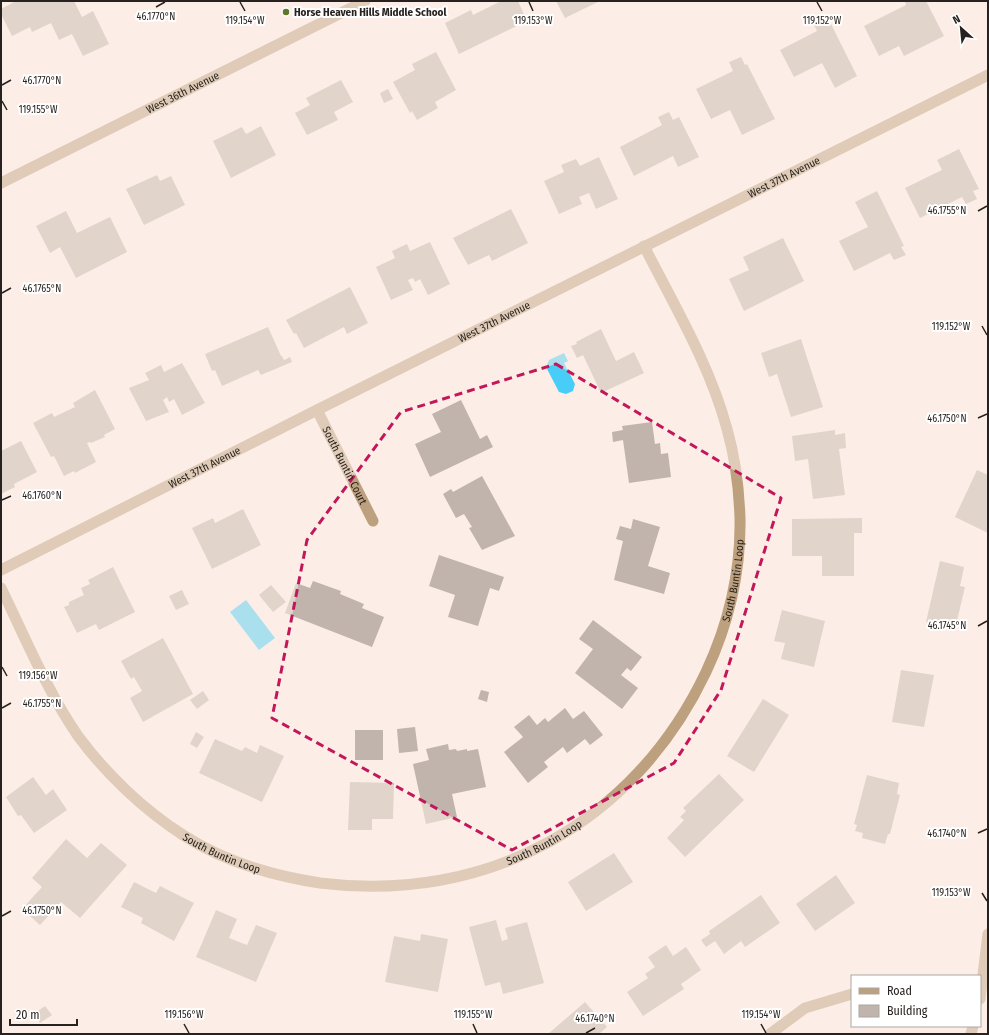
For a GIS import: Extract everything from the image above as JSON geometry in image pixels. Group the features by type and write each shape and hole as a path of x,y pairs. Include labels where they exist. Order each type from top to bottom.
{"street":[{"name":"West 36th Avenue","path":"1,183 365,1"},
{"name":"West 37th Avenue","path":"1,570 644,246 988,75"},
{"name":"South Buntin Loop","path":"1,588 62,710 78,736 100,763 135,796 182,835 203,846 251,866 283,876 345,886 373,887 401,886 454,878 490,868 530,852 577,825 599,809 628,784 657,753 684,715 712,658 722,634 734,588 739,556 740,520 738,488 728,432 712,384 644,246"},
{"name":"South Buntin Court","path":"317,410 373,521"},
{"path":"981,989 988,934"},
{"path":"770,1034 805,1008 851,994"}],"highlighted area":[{"path":"556,364 781,498 721,690 674,763 512,850 272,718 307,540 401,412"}],"water":[{"path":"564,353 568,361 564,363 575,384 573,391 566,394 559,392 546,367 549,360"},
{"path":"246,600 275,638 259,650 230,612"}],"building":[{"path":"16,1 74,1 82,17 93,11 109,44 83,56 72,34 59,40 51,23 32,32 30,27 12,36 1,14 1,9"},
{"path":"501,1 518,1 527,21 459,54 445,23 471,10 473,15"},
{"path":"556,1 600,1 565,18"},
{"path":"905,1 926,1 944,36 904,56 899,46 879,56 864,26 906,5"},
{"path":"824,17 827,23 830,22 857,76 835,88 822,63 794,77 780,50 817,31 813,23"},
{"path":"436,52 456,90 435,102 438,108 417,120 412,111 410,113 393,82 415,70 412,64"},
{"path":"741,57 745,65 747,64 775,119 742,135 730,110 711,119 696,89 733,71 729,62"},
{"path":"341,80 353,102 334,112 338,120 307,135 295,113 310,105 306,98"},
{"path":"388,89 393,99 384,103 380,93"},
{"path":"669,112 673,120 679,117 699,157 678,167 673,156 634,176 620,147 662,125 658,117"},
{"path":"261,126 276,155 231,178 213,141 242,127 246,134"},
{"path":"959,149 979,189 973,191 977,199 966,204 962,197 920,218 905,188 942,170 937,160"},
{"path":"599,157 618,199 596,209 589,193 579,197 582,204 559,214 544,181 564,172 561,165 576,159 580,166"},
{"path":"157,175 160,181 171,176 185,205 144,225 126,189"},
{"path":"877,191 904,246 901,247 906,255 894,260 890,253 854,271 839,241 868,227 855,202"},
{"path":"511,209 528,243 492,261 489,255 468,265 453,238"},
{"path":"66,211 77,233 110,217 127,252 76,278 60,247 50,253 36,226"},
{"path":"783,238 804,281 744,311 729,279 749,270 743,257"},
{"path":"430,242 450,284 428,295 420,279 415,282 413,278 408,280 413,290 391,300 376,267 395,258 392,251 407,244 410,251"},
{"path":"350,287 368,323 347,334 344,327 304,348 296,333 294,334 286,320"},
{"path":"268,327 281,356 284,360 290,357 292,362 261,375 258,370 222,386 215,370 212,371 205,354"},
{"path":"601,329 616,361 634,352 644,373 601,393 583,355 577,358 571,346 577,344 576,342"},
{"path":"801,339 823,407 791,417 777,374 769,377 761,353"},
{"path":"182,363 205,403 182,415 174,399 169,402 167,397 163,400 169,412 146,421 129,388 149,380 145,373 161,365 164,372"},
{"path":"95,390 115,429 104,435 105,437 91,443 87,443 96,462 75,473 74,471 64,476 54,456 51,457 33,423 52,413 54,417 75,407 73,403"},
{"path":"461,400 480,439 487,435 493,447 430,477 415,444 441,432 432,414"},
{"path":"652,422 655,444 660,443 661,454 668,453 671,477 629,483 623,440 613,442 612,432 623,430 622,426"},
{"path":"835,430 835,435 845,433 846,448 839,449 845,495 813,499 808,459 795,461 792,436"},
{"path":"21,441 37,472 14,484 15,487 1,494 1,451"},
{"path":"977,470 988,475 988,533 955,517"},
{"path":"482,476 515,536 482,550 469,528 472,527 464,514 456,518 443,494 451,489 453,492"},
{"path":"243,509 261,545 212,569 192,528 213,518 215,523"},
{"path":"862,518 862,533 854,533 854,576 822,576 822,556 792,556 792,519"},
{"path":"633,519 660,527 648,566 670,573 664,594 614,580 623,541 616,539 620,526 631,529"},
{"path":"439,555 504,577 499,591 490,588 478,626 448,617 455,595 429,586"},
{"path":"940,561 964,567 960,586 965,587 955,629 926,622"},
{"path":"113,567 135,612 99,630 96,624 77,633 64,607 69,605 69,602 84,595 81,588 90,584 88,580"},
{"path":"313,581 341,591 340,594 364,604 362,608 384,617 372,647 285,613 296,583 310,588"},
{"path":"271,585 286,602 273,612 259,595"},
{"path":"182,590 189,604 176,610 169,596"},
{"path":"782,610 825,621 814,667 781,659 785,643 774,641"},
{"path":"593,620 642,657 631,671 627,668 621,675 638,688 622,709 575,673 593,649 579,639"},
{"path":"163,638 193,694 143,722 130,698 142,691 134,677 131,679 121,661"},
{"path":"901,670 934,675 924,727 892,722"},
{"path":"481,690 489,692 487,702 478,699"},
{"path":"203,691 209,700 197,709 190,700"},
{"path":"763,699 789,715 754,772 727,756"},
{"path":"565,708 573,719 584,711 603,735 590,745 585,739 567,753 563,747 544,762 548,767 528,783 504,752 523,737 514,727 529,715 537,725 545,718 548,722"},
{"path":"415,727 418,751 399,753 397,729"},
{"path":"355,730 383,730 383,760 355,760"},
{"path":"196,732 204,737 197,748 190,744"},
{"path":"215,739 242,751 245,747 257,753 260,745 284,756 262,802 199,773"},
{"path":"448,744 449,750 456,749 457,751 467,749 467,751 478,749 486,787 452,794 457,817 426,824 413,764 429,760 426,749"},
{"path":"719,774 744,800 685,857 667,838 684,820 680,817 686,811 683,808"},
{"path":"867,775 899,783 897,794 900,795 890,834 888,834 885,844 862,838 863,833 855,831 857,825 854,824"},
{"path":"33,777 46,795 53,789 67,810 34,833 21,815 18,816 6,797"},
{"path":"350,782 394,783 393,819 372,819 372,830 348,830"},
{"path":"66,839 87,858 101,843 127,865 80,918 61,902 40,925 22,909 42,887 32,878"},
{"path":"614,853 633,882 586,911 568,882"},
{"path":"836,875 855,903 815,931 796,904"},
{"path":"134,882 156,893 160,886 194,903 174,941 141,923 143,918 121,907"},
{"path":"761,895 780,923 745,947 741,941 724,954 715,941 706,947 701,940 710,934 709,931"},
{"path":"216,910 237,919 229,938 247,945 256,925 277,933 256,982 196,957"},
{"path":"496,920 502,941 508,939 505,928 527,922 544,983 503,994 500,982 485,986 469,927"},
{"path":"421,934 448,939 438,992 385,982 394,936 420,941"},
{"path":"666,945 673,956 686,947 701,970 681,984 684,989 643,1016 627,992 648,978 645,974 655,967 648,957"},
{"path":"585,1002 607,1027 599,1034 548,1034"},
{"path":"45,1006 52,1015 40,1023 34,1014"}],"place":[{"name":"Horse Heaven Hills Middle School","path":"286,12"}]}
